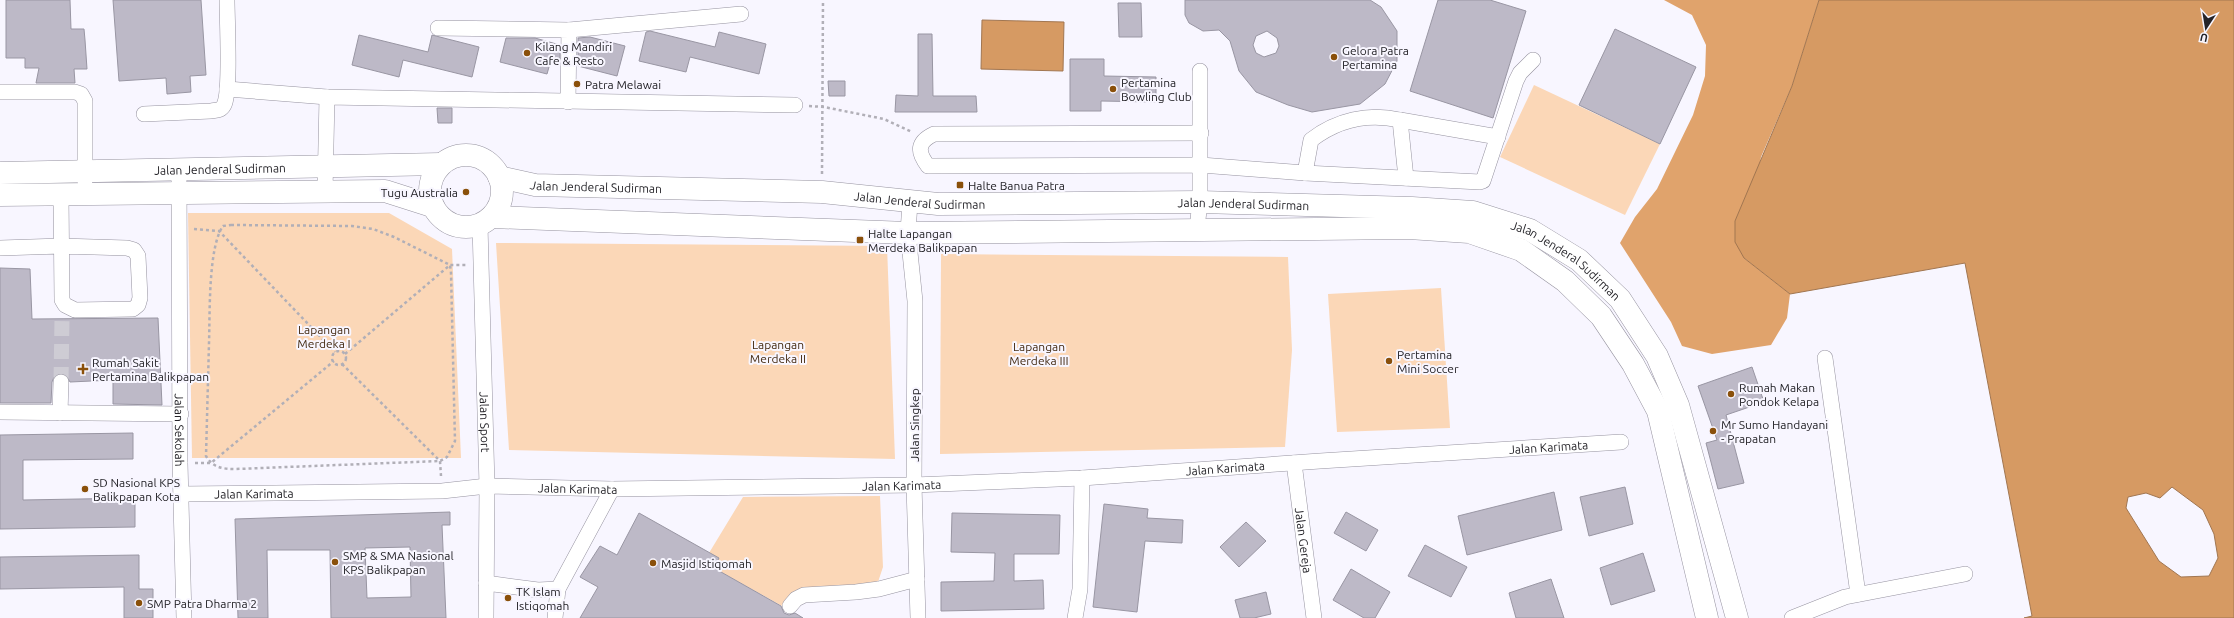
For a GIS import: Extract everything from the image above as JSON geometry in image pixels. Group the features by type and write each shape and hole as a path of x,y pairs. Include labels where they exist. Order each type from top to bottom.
{"highway":[{"name":"Jalan Jenderal Sudirman","path":"0,173 325,165 441,164 450,158 462,155 473,156 484,160 493,167 499,177 535,185 822,192 910,202 1200,202 1412,208 1473,212 1530,230 1579,260 1620,299 1657,356 1678,405 1738,618"},
{"path":"432,206 429,195 430,184 434,173 441,164"},
{"path":"486,221 502,198 499,177"},
{"name":"Jalan Jenderal Sudirman","path":"0,195 385,191 432,206 438,215 447,223 457,227 469,228 486,221 908,233 1197,228 1409,228 1469,232 1521,250 1565,281 1601,316 1633,364 1658,411 1707,618"}],"street":[{"path":"144,114 220,110 225,103 227,89 227,0"},
{"path":"438,28 569,30 741,14"},
{"path":"568,102 569,30"},
{"path":"1201,133 934,134 925,139 921,144 921,158 928,166 1200,165 1305,173 1480,182 1485,178 1516,81 1520,73 1533,60"},
{"path":"1197,228 1200,202 1200,71"},
{"path":"227,89 327,97 796,105"},
{"path":"0,92 75,92 82,94 85,101 85,194"},
{"path":"325,191 327,97"},
{"path":"1305,173 1311,140 1326,129 1361,117 1382,116 1400,120 1429,123 1498,137"},
{"path":"1400,120 1406,178"},
{"name":"Jalan Sekolah","path":"179,169 180,463 184,618"},
{"path":"61,195 62,319"},
{"name":"Jalan Singkep","path":"910,202 908,233 915,301 914,485 918,618"},
{"name":"Jalan Sport","path":"486,221 481,265 487,486 486,618"},
{"path":"0,248 61,246 127,248 134,250 138,256 140,298 138,305 133,309 75,310 65,305 62,300"},
{"path":"1826,358 1858,594"},
{"path":"60,414 61,382"},
{"path":"0,412 60,414 180,414"},
{"name":"Jalan Karimata","path":"181,494 442,491 487,486 612,489 914,485 1082,478 1294,462 1621,442"},
{"name":"Jalan Gereja","path":"1294,462 1314,618"},
{"path":"1076,618 1080,589 1082,478"},
{"path":"555,618 558,589 612,489"},
{"path":"1792,618 1845,596 1965,574"},
{"path":"790,606 796,599 804,595 864,591 917,579"},
{"path":"486,583 538,590 558,589"}],"path":[{"path":"822,192 824,107 823,0"},
{"path":"796,105 824,107 884,119 925,139"},
{"path":"211,463 206,456 211,297 214,250 219,231 223,226 352,226 373,229 394,237 450,265 481,265"},
{"path":"180,227 219,231 335,352 338,351 345,354"},
{"path":"342,364 345,361 345,354 450,265"},
{"path":"180,463 211,463 224,469 236,470 440,461 448,457 455,441 450,265"},
{"path":"334,361 333,356 335,352"},
{"path":"211,463 334,361"},
{"path":"334,361 342,364 440,461 442,491"}],"green space":[{"path":"1534,85 1660,144 1625,215 1500,157"},
{"name":"Lapangan Merdeka I","path":"188,213 389,213 452,249 461,458 192,458"},
{"name":"Lapangan Merdeka II","path":"496,243 887,246 895,459 509,450"},
{"name":"Lapangan Merdeka III","path":"941,254 1288,257 1292,350 1285,447 940,454"},
{"name":"Pertamina Mini Soccer","path":"1441,288 1450,428 1337,432 1328,294"},
{"path":"880,496 883,567 875,591 790,594 782,606 714,568 719,558 709,553 743,497"}],"shaded area":[{"path":"1664,0 1819,0 1792,86 1761,157 1744,258 1790,294 1787,318 1771,345 1712,354 1682,346 1671,322 1620,243 1635,217 1657,189 1693,115 1705,76 1706,45 1692,15"},
{"path":"1819,0 2234,0 2234,618 2024,618 2032,616 1965,263 1790,294 1744,258 1735,242 1735,221 1792,86","holes":["2172,487 2203,510 2214,534 2218,558 2209,576 2181,577 2159,561 2126,508 2128,497 2146,493 2160,498"]},
{"path":"982,20 1064,22 1063,71 981,69"}],"building":[{"path":"6,0 70,0 71,29 84,29 87,69 74,69 75,83 36,83 39,68 25,68 25,58 6,58"},
{"path":"113,0 201,0 206,75 190,76 191,92 167,94 166,78 119,81"},
{"name":"Gelora Patra Pertamina","path":"1185,0 1370,0 1381,7 1397,31 1397,61 1385,84 1360,104 1312,112 1288,105 1256,92 1239,71 1230,41 1219,30 1203,31 1189,23 1185,15","holes":["1267,31 1277,38 1279,46 1276,53 1264,57 1256,53 1253,45 1256,36"]},
{"name":"Gelora Patra Pertamina","path":"1438,0 1490,0 1526,11 1493,118 1410,91"},
{"path":"1118,3 1141,3 1142,37 1119,37"},
{"path":"1615,29 1696,67 1660,144 1579,105"},
{"path":"650,31 715,47 719,32 766,44 759,74 690,57 686,72 639,61 646,32"},
{"path":"918,34 932,34 933,96 976,96 977,112 895,112 896,95 918,96"},
{"path":"359,35 428,52 432,35 479,47 472,77 403,60 399,77 352,65"},
{"path":"590,37 625,46 617,76 578,66 578,38"},
{"name":"Kilang Mandiri Cafe & Resto","path":"506,38 535,38 560,45 560,62 551,60 547,74 500,62"},
{"name":"Pertamina Bowling Club","path":"1070,59 1104,59 1104,76 1156,77 1156,102 1101,101 1101,111 1070,111"},
{"path":"828,81 845,81 845,96 829,96"},
{"path":"437,108 452,108 452,123 438,123"},
{"path":"0,268 30,269 32,319 158,318 162,405 113,404 113,380 70,382 66,375 61,373 54,377 52,382 51,403 0,403"},
{"path":"1752,367 1764,402 1726,415 1744,483 1718,489 1706,443 1717,440 1698,386"},
{"path":"133,433 133,459 23,460 23,500 135,498 135,527 0,529 0,435"},
{"path":"1625,487 1633,524 1589,536 1580,497"},
{"path":"1554,492 1562,530 1467,555 1458,516"},
{"path":"1104,504 1148,509 1147,518 1183,520 1182,543 1145,541 1137,612 1093,607"},
{"path":"450,512 450,525 442,525 446,618 331,618 330,550 267,550 268,618 238,618 235,519","holes":["410,547 411,597 367,598 365,548"]},
{"path":"1346,512 1378,530 1366,551 1334,533"},
{"name":"Masjid Istiqomah","path":"639,513 719,558 714,568 781,606 784,613 789,615 795,613 803,618 580,618 598,587 580,577 600,546 617,555"},
{"path":"952,513 1060,515 1059,554 1014,554 1014,581 1043,580 1044,609 941,611 941,582 994,581 995,553 951,552"},
{"path":"1246,522 1266,541 1239,567 1220,547"},
{"path":"1425,545 1467,567 1451,597 1408,576"},
{"path":"1643,553 1655,591 1611,605 1600,568"},
{"path":"139,555 139,589 153,589 153,618 124,618 124,587 0,589 0,557"},
{"path":"1351,569 1390,592 1375,618 1364,618 1333,600"},
{"path":"1551,579 1564,618 1516,618 1509,593"},
{"path":"1266,592 1271,614 1254,618 1240,618 1235,600"}],"tunnel":[{"path":"61,382 62,319"}],"place":[{"name":"Kilang Mandiri Cafe & Resto","path":"527,53"},
{"name":"Gelora Patra Pertamina","path":"1334,57"},
{"name":"Patra Melawai","path":"577,84"},
{"name":"Pertamina Bowling Club","path":"1113,89"},
{"name":"Halte Banua Patra","path":"960,185"},
{"name":"Tugu Australia","path":"466,192"},
{"name":"Halte Lapangan Merdeka Balikpapan","path":"860,240"},
{"name":"Pertamina Mini Soccer","path":"1389,361"},
{"name":"Rumah Sakit Pertamina Balikpapan","path":"83,369"},
{"name":"Rumah Makan Pondok Kelapa","path":"1731,394"},
{"name":"Mr Sumo Handayani - Prapatan","path":"1713,431"},
{"name":"SD Nasional KPS Balikpapan Kota","path":"85,489"},
{"name":"SMP & SMA Nasional KPS Balikpapan","path":"335,562"},
{"name":"Masjid Istiqomah","path":"653,563"},
{"name":"TK Islam Istiqomah","path":"508,598"},
{"name":"SMP Patra Dharma 2","path":"139,603"}]}
